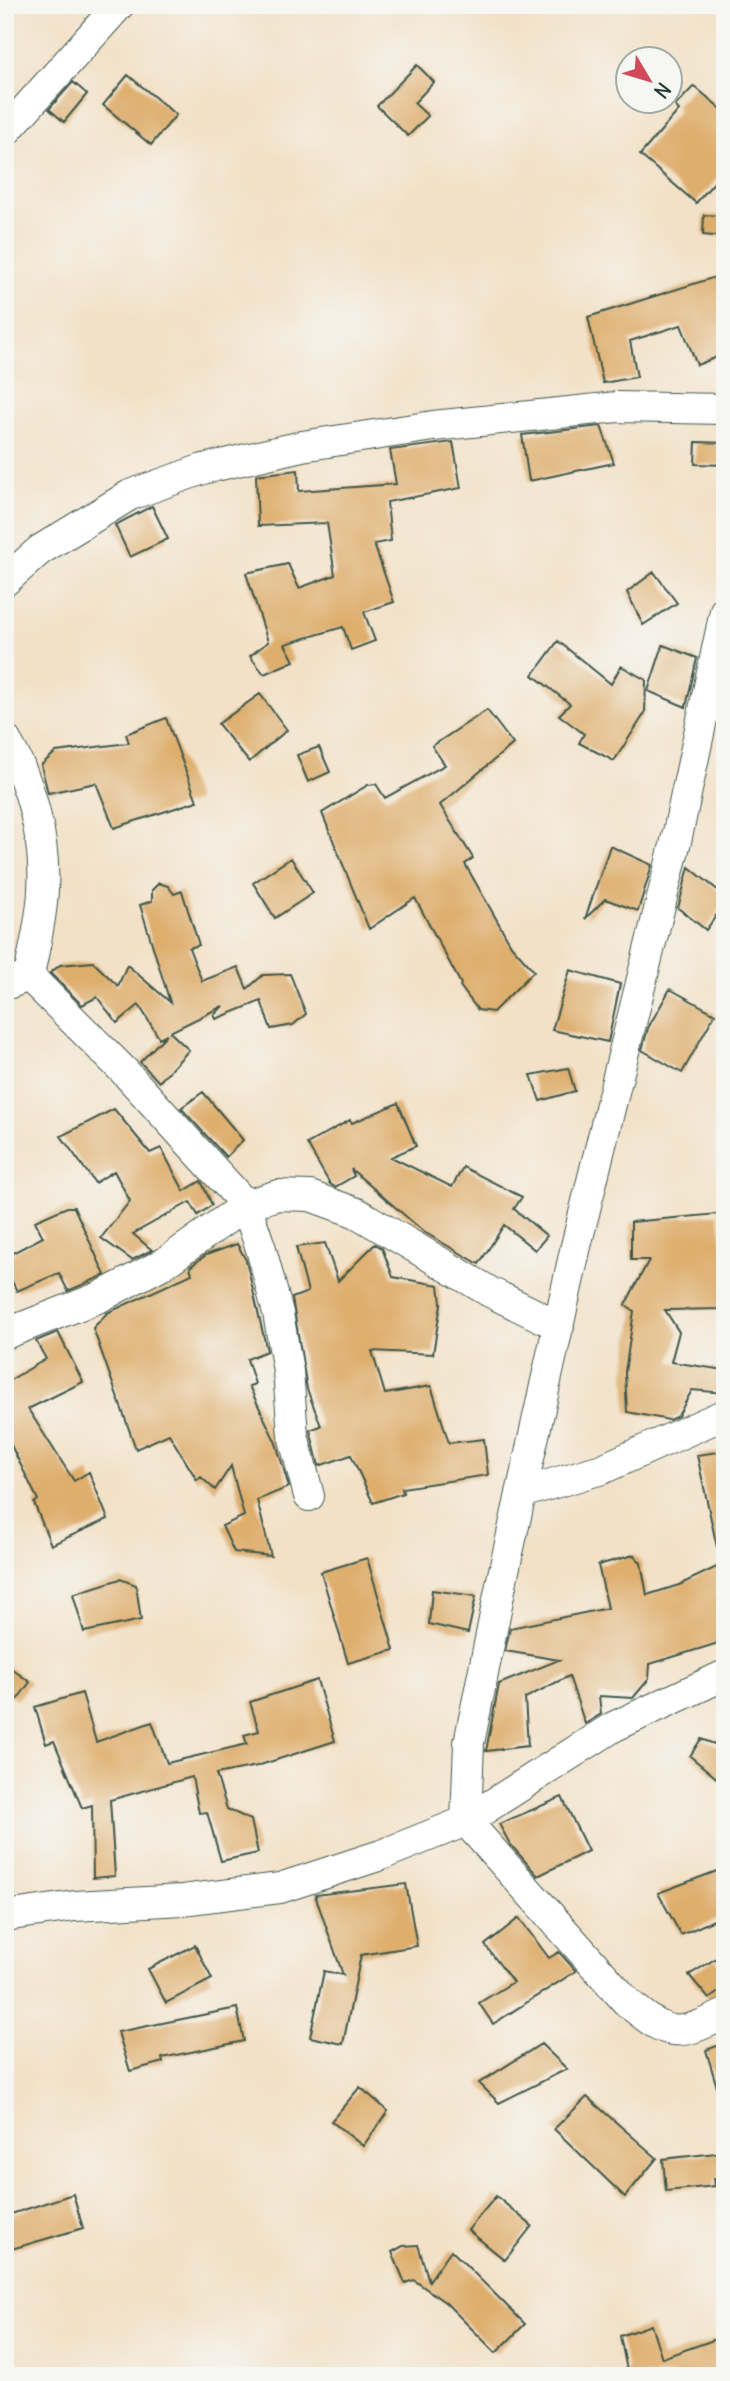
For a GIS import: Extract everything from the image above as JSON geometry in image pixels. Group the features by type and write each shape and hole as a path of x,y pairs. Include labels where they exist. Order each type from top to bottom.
{"street":[{"path":"6,131 119,5"},
{"path":"5,580 40,550 130,495 203,469 302,446 433,426 617,407 725,409"},
{"path":"725,611 677,837 559,1326 522,1493 469,1743 466,1821 627,2002 657,2027 690,2031 725,2014"},
{"path":"5,739 17,758 35,806 43,889 17,981 124,1071 246,1205 278,1313 288,1371 293,1435 309,1496"},
{"path":"5,1334 100,1297 166,1262 246,1205 278,1195 310,1196 345,1209 414,1245 490,1292 559,1326"},
{"path":"522,1493 602,1469 725,1414"},
{"path":"5,1916 75,1906 182,1900 280,1888 381,1855 466,1821 613,1727 725,1675"}],"building":[{"path":"417,65 434,82 414,103 428,116 408,136 377,106"},
{"path":"128,75 176,115 151,145 103,105"},
{"path":"73,82 87,94 64,122 49,109"},
{"path":"694,86 725,112 725,170 696,203 640,155 674,116 684,116 684,97"},
{"path":"704,215 725,216 725,237 703,235"},
{"path":"725,274 725,354 697,365 681,325 630,341 637,377 603,383 588,317"},
{"path":"601,426 614,463 529,481 522,435"},
{"path":"453,442 461,488 387,502 391,541 374,544 394,602 364,612 375,641 351,650 343,627 285,644 294,661 264,674 250,656 268,642 246,573 288,564 299,588 335,575 327,523 258,526 256,475 298,470 299,491 396,484 390,450"},
{"path":"696,442 725,443 725,465 695,464"},
{"path":"152,506 168,539 130,557 115,525"},
{"path":"654,572 677,603 643,625 627,592"},
{"path":"558,641 611,684 621,666 646,680 645,713 614,761 579,743 584,734 559,715 570,704 533,675"},
{"path":"663,645 697,658 686,707 648,691"},
{"path":"260,694 287,730 249,762 218,724"},
{"path":"487,710 513,744 440,805 473,858 465,864 511,945 534,971 493,1012 478,1010 460,986 415,898 369,929 322,813 368,785 376,784 385,798 445,765 432,746"},
{"path":"166,718 197,801 114,828 96,783 48,793 41,765 56,752 129,743 126,734"},
{"path":"319,747 330,772 308,782 297,755"},
{"path":"610,846 652,865 638,911 605,899 585,919"},
{"path":"291,858 313,893 275,918 253,883"},
{"path":"689,867 725,896 725,903 706,930 678,908"},
{"path":"159,883 168,886 174,894 182,891 199,945 189,948 202,981 238,967 247,989 263,975 290,974 306,1014 293,1025 271,1029 261,1001 216,1019 214,1015 223,1006 170,1032 189,1050 159,1082 140,1062 167,1034 159,1038 139,1005 117,1023 97,997 82,1005 50,973 60,965 93,962 118,986 127,965 170,1002 140,905 152,901 152,890"},
{"path":"570,970 620,984 608,1042 552,1030"},
{"path":"670,989 715,1014 682,1073 642,1050 648,1028"},
{"path":"568,1068 575,1091 540,1101 531,1075"},
{"path":"203,1092 243,1140 226,1157 181,1108"},
{"path":"398,1103 416,1146 391,1157 452,1187 463,1167 522,1197 514,1209 547,1236 535,1250 504,1225 479,1264 424,1232 351,1169 354,1176 335,1187 330,1184 307,1144 350,1120 352,1123"},
{"path":"114,1109 150,1153 161,1148 184,1191 201,1181 212,1205 198,1215 190,1202 133,1234 152,1250 132,1260 101,1238 130,1201 114,1171 95,1183 61,1136"},
{"path":"67,1207 74,1207 105,1275 68,1291 59,1273 17,1291 5,1268 5,1257 43,1237 35,1221"},
{"path":"718,1214 725,1257 725,1309 665,1310 679,1332 671,1362 725,1370 725,1393 692,1390 678,1416 669,1420 627,1412 625,1372 634,1311 625,1305 649,1260 631,1260 631,1222"},
{"path":"325,1243 338,1281 375,1244 382,1248 393,1277 439,1285 441,1304 433,1354 372,1351 385,1394 431,1386 449,1443 484,1439 488,1475 402,1488 403,1493 373,1503 351,1455 319,1466 310,1430 321,1426 307,1389 292,1298 308,1292 296,1247"},
{"path":"237,1244 246,1260 267,1351 247,1359 255,1384 249,1386 276,1443 289,1487 257,1500 271,1556 234,1552 222,1526 244,1516 231,1466 215,1490 201,1477 197,1480 169,1434 136,1449 93,1328 107,1313 192,1274 190,1267 206,1255"},
{"path":"58,1332 83,1382 28,1409 74,1481 89,1472 108,1519 51,1545 34,1503 38,1500 5,1433 5,1383 46,1359 36,1341"},
{"path":"725,1451 725,1547 717,1547 697,1455"},
{"path":"634,1555 641,1563 647,1595 679,1585 725,1563 725,1641 650,1664 649,1679 633,1698 599,1696 601,1714 585,1724 569,1676 525,1698 528,1746 486,1751 499,1684 559,1660 505,1651 510,1628 608,1608 598,1565"},
{"path":"367,1558 394,1650 348,1663 321,1572"},
{"path":"120,1579 136,1585 141,1620 84,1632 73,1594"},
{"path":"432,1590 476,1596 468,1633 429,1624"},
{"path":"5,1664 30,1682 17,1700 5,1692"},
{"path":"317,1680 335,1741 257,1766 216,1774 227,1809 251,1820 258,1853 221,1861 207,1812 199,1813 192,1777 110,1800 115,1876 93,1878 92,1805 82,1808 54,1741 46,1744 35,1707 82,1693 96,1742 152,1722 167,1763 247,1744 244,1735 259,1731 250,1702"},
{"path":"701,1739 725,1748 725,1785 690,1756"},
{"path":"562,1797 588,1851 538,1876 510,1844 499,1824"},
{"path":"725,1868 725,1915 681,1935 658,1893"},
{"path":"406,1884 417,1946 361,1955 343,2044 310,2037 324,1971 343,1975 315,1895"},
{"path":"519,1918 549,1958 559,1952 576,1971 493,2024 479,2003 513,1982 485,1945"},
{"path":"195,1945 212,1979 166,2003 148,1969"},
{"path":"715,1959 725,1970 725,1987 709,1999 689,1975"},
{"path":"237,2008 244,2041 162,2058 163,2062 130,2071 118,2032"},
{"path":"725,2043 725,2096 720,2097 706,2050"},
{"path":"541,2044 567,2069 499,2103 479,2083"},
{"path":"360,2087 388,2111 363,2146 331,2121"},
{"path":"587,2097 657,2158 625,2197 554,2129"},
{"path":"725,2152 725,2177 714,2179 715,2186 666,2191 663,2159"},
{"path":"73,2194 83,2228 5,2251 5,2216"},
{"path":"496,2196 532,2226 505,2260 468,2230"},
{"path":"418,2245 429,2281 451,2250 525,2324 496,2353 446,2303 414,2280 405,2283 392,2252 403,2246"},
{"path":"651,2325 662,2358 725,2336 725,2376 619,2376 627,2370 620,2336"}]}
